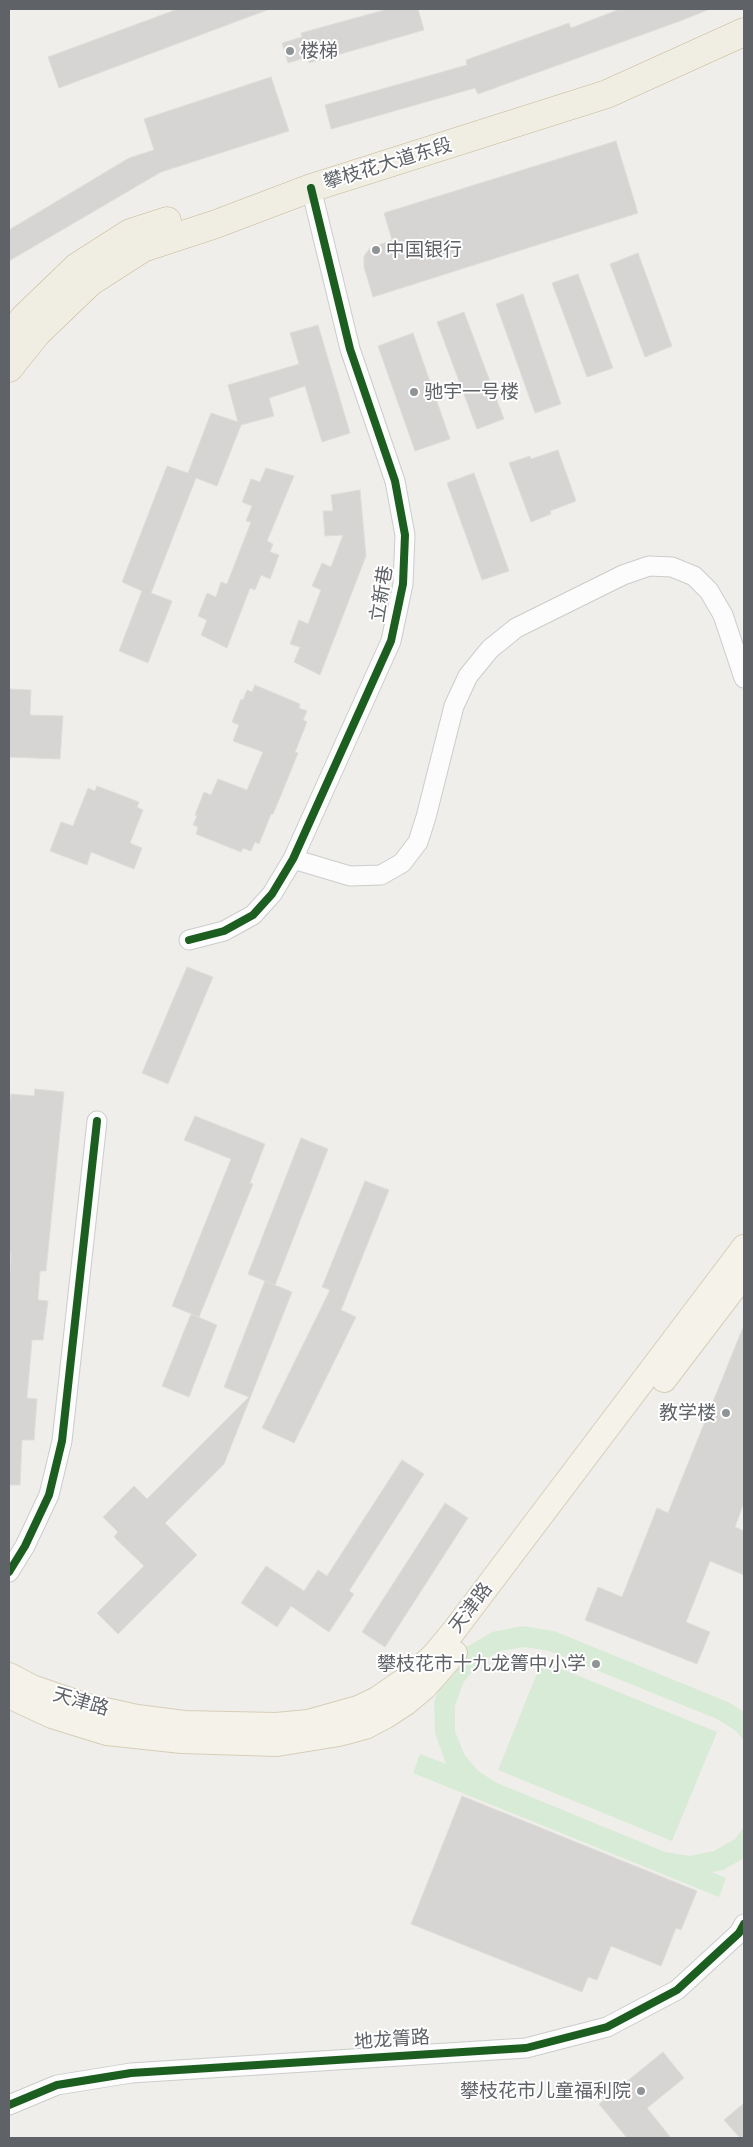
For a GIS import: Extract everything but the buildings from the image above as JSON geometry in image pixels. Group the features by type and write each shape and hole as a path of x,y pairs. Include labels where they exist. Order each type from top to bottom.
{"highway":[{"name":"攀枝花大道东段","path":"9,338 24,318 77,267 130,233 203,209 305,171 602,77 744,14"},
{"name":"攀枝花大道东段","path":"9,368 37,333 90,282 143,248 216,224 311,188 490,133 607,94 744,32"}],"main road":[{"name":"天津路","path":"9,1675 32,1687 87,1706 136,1717 184,1723 276,1725 308,1722 350,1711 377,1699 412,1675 433,1656 453,1632 744,1247"},
{"path":"9,1696 79,1726 134,1737 190,1742 277,1744 309,1740 365,1727 386,1716 406,1704 425,1687 466,1640 744,1275"}],"street":[{"name":"立新巷","path":"189,940 224,931 253,915 272,894 293,859 391,641 403,584 405,535 395,481 350,349 311,188"},
{"path":"293,859 350,876 381,875 402,863 418,842 454,706 468,676 490,649 516,628 623,575 649,566 672,567 694,576 709,591 723,615 744,678"},
{"path":"9,1572 25,1546 50,1495 62,1441 97,1121"},
{"name":"地龙箐路","path":"9,2105 57,2085 131,2073 526,2048 607,2027 677,1990 738,1933 744,1924"}],"green space":[{"path":"523,1626 554,1631 728,1702 744,1712 744,1741 736,1731 717,1719 549,1651 525,1647 500,1651 479,1663 463,1683 455,1706 455,1731 464,1754 478,1771 497,1783 665,1852 689,1856 714,1851 735,1839 744,1827 744,1858 723,1870 712,1872 726,1878 719,1897 413,1773 420,1754 446,1764 435,1733 434,1702 445,1672 465,1648 492,1632"},
{"path":"542,1661 717,1732 672,1841 498,1770"}],"cycle path":[{"path":"189,940 224,931 253,915 272,894 293,859 391,641 403,584 405,535 395,481 350,349 311,188"},
{"path":"9,1572 25,1546 49,1495 62,1441 97,1121"},
{"path":"9,2105 57,2085 131,2073 526,2048 607,2027 677,1990 739,1933 744,1924"}],"place":[{"name":"楼梯","path":"290,51"},
{"name":"中国银行","path":"376,250"},
{"name":"驰宇一号楼","path":"414,392"},
{"name":"教学楼","path":"726,1413"},
{"name":"攀枝花市十九龙箐中小学","path":"596,1664"},
{"name":"攀枝花市儿童福利院","path":"641,2091"}]}
